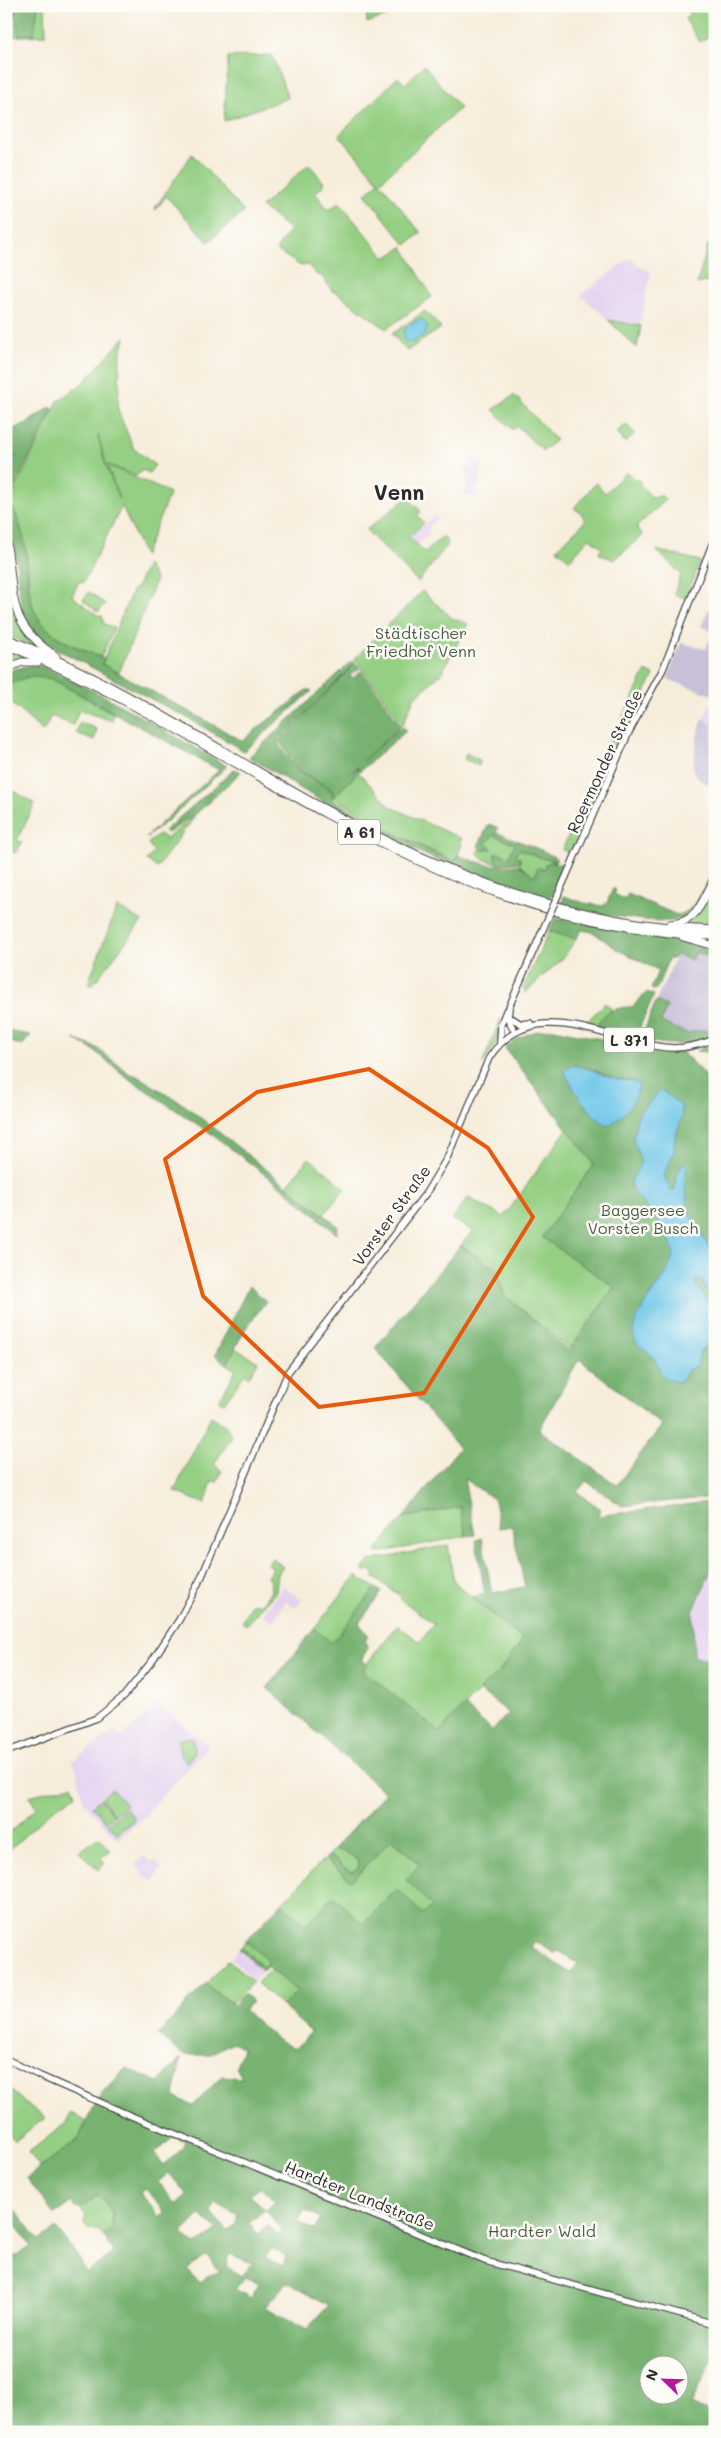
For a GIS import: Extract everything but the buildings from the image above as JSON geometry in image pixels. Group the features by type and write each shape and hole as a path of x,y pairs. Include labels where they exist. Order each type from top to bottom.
{"highway":[{"path":"7,542 15,608 22,625 39,643 73,667"},
{"name":"A 61","path":"6,638 73,667 147,706 320,806 406,850 462,875 526,898 587,914 640,924 715,930"},
{"name":"A 61","path":"6,645 171,726 329,817 439,872 504,897 558,914 679,935 715,936"},
{"path":"6,669 28,660 48,664"},
{"path":"640,924 674,924 688,920 701,906 715,878"},
{"path":"679,935 688,940 715,946"}],"main road":[{"name":"Roermonder Straße","path":"498,1045 501,1040 500,1024 629,732 663,669 715,537"},
{"name":"Roermonder Straße","path":"513,1019 511,1011 514,995"},
{"path":"508,1007 508,1018 517,1031"},
{"path":"513,1019 517,1031"},
{"path":"513,1019 521,1024 537,1024"},
{"name":"L 371","path":"498,1045 517,1031 537,1024 569,1025 655,1046 674,1048 695,1045 715,1039"},
{"name":"Vorster Straße","path":"6,1752 98,1718 122,1698 152,1661 179,1620 208,1564 280,1388 296,1360 381,1254 426,1193 446,1159 489,1058 498,1045"},
{"name":"Hardter Landstraße","path":"6,2059 40,2076 129,2114 485,2261 715,2324"}],"highlighted area":[{"path":"369,1069 488,1148 533,1217 424,1393 319,1407 203,1296 165,1159 257,1092"}],"shaded area":[{"path":"630,258 643,269 651,271 640,325 607,319 581,295"},
{"path":"470,455 483,465 475,497 464,495 469,477 464,476"},
{"path":"436,514 438,519 428,527 430,532 417,545 409,537"},
{"path":"715,597 715,696 667,679 681,643 706,649 713,632 701,626"},
{"path":"715,696 715,725 703,719"},
{"path":"703,719 715,725 715,735 711,743 715,745 715,787 702,782 696,775 693,767 698,733"},
{"path":"696,951 715,959 715,1022 712,1029 686,1033 661,1022 667,1006 656,1001 677,954"},
{"path":"715,1561 715,1660 694,1657 693,1612"},
{"path":"283,1586 302,1600 295,1608 286,1602 272,1621 263,1614"},
{"path":"159,1705 209,1746 148,1811 148,1814 117,1840 83,1801 76,1767 72,1761 114,1731 119,1736 123,1735"},
{"path":"143,1856 152,1862 154,1860 162,1867 152,1882 135,1865"},
{"path":"239,1949 263,1971 254,1980 231,1958"}],"green space":[{"path":"6,6 45,6 46,35 6,37"},
{"path":"15,6 38,6 34,34 18,35"},
{"path":"366,6 389,6 390,15 367,23"},
{"path":"684,6 711,6 715,13 715,32 700,42 685,19 690,15"},
{"path":"272,55 288,98 224,121 228,57"},
{"path":"424,65 460,108 380,182 421,233 406,245 365,194 379,182 339,135 398,77 405,84"},
{"path":"192,154 244,212 208,242 166,196 156,210 155,208"},
{"path":"309,164 325,184 315,193 329,210 339,202 385,258 403,247 432,297 386,329 336,292 333,292 321,275 318,276 308,265 301,266 276,250 290,229 261,207"},
{"path":"708,244 715,246 715,280 697,284"},
{"path":"425,311 441,328 407,351 392,334"},
{"path":"608,320 641,326 637,347 636,347"},
{"path":"125,337 120,357 118,411 134,449 155,465 149,473 143,470 136,476 106,464 98,435 105,464 119,499 107,465 168,492 169,495 144,556 122,506 83,583 79,581 72,596 97,615 102,616 104,624 114,628 101,657 59,638 39,620 31,600 24,539 9,502 58,401 84,382"},
{"path":"514,395 556,440 543,451 517,426 513,430 493,410"},
{"path":"50,407 53,409 8,500 17,517 23,535 30,592 35,613 49,630 62,639 75,647 104,659 102,664 243,741 306,690 312,691 244,751 191,720 55,648 38,637 30,628 21,608 16,558 6,519 6,478 16,455 6,461 6,456 12,451 6,445 6,432 27,423"},
{"path":"625,424 635,433 626,443 616,433"},
{"path":"627,472 634,479 640,481 641,486 653,498 660,495 666,500 636,527 643,535 614,560 599,554 602,547 589,538 570,560 557,549 585,521 582,514 574,508 596,483 605,493"},
{"path":"408,497 421,512 417,515 424,523 409,537 425,552 443,536 448,544 418,582 366,530"},
{"path":"656,550 700,561 686,599 674,594 681,574"},
{"path":"6,562 11,606 17,623 22,631 42,650 6,635"},
{"path":"147,565 156,580 119,673 102,664 133,589 135,590"},
{"name":"Städtischer Friedhof Venn","path":"422,591 452,618 468,624 441,674 414,698 403,724 354,659"},
{"path":"89,592 105,604 98,612 83,600"},
{"path":"6,649 31,659 6,668"},
{"path":"352,661 355,663 278,740 278,744 298,771 332,790 333,799 366,820 454,862 458,855 496,866 520,864 520,866 535,876 537,868 545,869 545,864 552,862 566,865 549,900 491,882 407,846 327,804 249,757"},
{"path":"355,664 359,669 350,675 353,678 361,671 401,725 363,761 402,726 406,731 360,771 357,767 350,774 357,768 359,771 334,797 332,790 299,770 279,741"},
{"path":"33,665 43,667 106,697 227,766 166,822 145,838 219,770 50,678 27,677 6,686 6,673 14,669"},
{"path":"646,671 654,675 619,742 571,853 562,850 608,746"},
{"path":"27,677 50,678 113,713 112,721 79,710 73,725 51,716 43,732 6,698 6,686"},
{"path":"80,722 97,729 94,740 76,733"},
{"path":"466,753 480,760 479,766 464,759"},
{"path":"235,769 241,772 197,813 168,833 164,831"},
{"path":"358,772 391,807 462,839 455,862 365,819 366,817 334,797"},
{"path":"6,786 35,804 17,840 22,842 17,852 10,852 6,859"},
{"path":"195,816 157,868 147,860 154,852 148,843 160,834 166,839"},
{"path":"489,824 498,828 496,832 541,850 556,858 556,861 519,849 515,855 520,858 520,862 500,865 495,860 495,853 509,857 515,844 494,834 485,844 492,848 491,850 487,848 486,851 478,846"},
{"path":"496,832 495,836 515,844 509,857 498,852 495,860 500,865 483,859 478,853 480,849 485,851 484,845"},
{"path":"519,849 556,862 552,862 535,877 520,866 520,858 515,855"},
{"path":"715,867 713,877 699,904 684,919 673,921 642,920 561,907 564,896 584,903 603,906 607,903 613,888 616,890 614,894 625,899 628,894 677,915 690,909 695,903"},
{"path":"715,882 715,926 679,925"},
{"path":"117,907 142,921 92,986 88,983"},
{"path":"555,918 715,949 715,959 696,952 692,960 677,954 674,958 668,960 657,988 654,990 651,989 658,970 618,950 593,932 582,930 576,939 549,931"},
{"path":"549,931 576,939 563,958 525,993 523,988"},
{"path":"647,992 654,995 635,1038 597,1027 603,1017 611,1011 632,1007"},
{"path":"656,1001 667,1006 661,1022 686,1033 712,1029 715,1022 715,1034 697,1041 678,1044 659,1043 641,1039"},
{"path":"605,1003 612,1009 600,1020 597,1027 584,1024"},
{"path":"501,1018 498,1040 482,1065"},
{"name":"Baggersee Vorster Busch","path":"553,1029 664,1053 684,1052 683,1056 690,1059 694,1069 715,1086 715,1468 504,1295 497,1270 461,1245 473,1231 452,1219 468,1198 504,1217 567,1129 505,1048 528,1034"},
{"name":"Hardter Wald","path":"553,1029 646,1048 683,1053 715,1086 715,1257 688,1213 685,1200 683,1163 675,1179 675,1191 671,1191 664,1174 674,1153 675,1137 682,1117 681,1105 674,1102 665,1092 657,1094 639,1113 637,1118 633,1139 641,1162 631,1181 631,1188 658,1218 670,1238 675,1254 665,1275 641,1309 636,1341 656,1362 665,1377 669,1380 680,1382 689,1369 697,1367 697,1361 701,1352 715,1332 715,1497 622,1506 586,1481 577,1492 601,1509 597,1516 715,1501 715,1561 693,1612 694,1657 715,1660 715,2354 691,2404 715,2415 715,2432 6,2432 6,2244 16,2257 31,2246 6,2212 6,2197 39,2240 56,2228 81,2261 81,2265 86,2273 114,2252 103,2235 111,2227 113,2213 98,2195 80,2209 76,2208 72,2202 54,2214 27,2178 79,2138 98,2098 126,2068 159,2082 181,2058 174,2096 193,2106 222,2076 242,2078 236,2067 243,2048 233,2042 208,2055 183,2055 158,2035 205,1984 234,2005 244,1993 252,2001 244,2010 274,2037 294,2049 311,2032 282,2006 297,1991 268,1966 263,1971 239,1949 241,1947 263,1967 268,1961 246,1941 282,1903 305,1926 333,1896 363,1924 397,1889 423,1914 432,1906 406,1880 420,1864 392,1839 351,1881 325,1858 328,1855 352,1872 359,1867 359,1861 346,1852 334,1849 385,1793 267,1688 314,1629 332,1643 375,1588 382,1592 359,1623 368,1635 365,1642 368,1648 361,1660 367,1664 363,1670 439,1732 464,1706 492,1730 509,1713 479,1690 499,1672 523,1639 471,1597 485,1594 476,1540 482,1538 492,1593 525,1587 512,1526 499,1528 494,1499 464,1479 475,1535 466,1536 460,1507 403,1518 459,1448 375,1348 461,1245 497,1270 504,1295 569,1351 614,1287 542,1237 594,1164 505,1048 528,1034","holes":["586,1066 614,1079 633,1081 606,1125 583,1105","579,1359 662,1425 617,1485 539,1430","535,1941 554,1953 559,1951 578,1963 571,1973 531,1947","174,2137 185,2142 182,2149 164,2165 154,2153","169,2173 187,2195 176,2204 158,2182","261,2186 275,2202 266,2210 282,2230 278,2234 268,2226 258,2234 249,2223 265,2210 250,2194","146,2188 165,2212 160,2217 140,2193","214,2202 238,2215 236,2224 228,2231 211,2213","306,2210 321,2218 314,2230 297,2221","200,2215 218,2230 196,2245 181,2234","271,2249 286,2256 283,2265 264,2257","229,2254 252,2263 241,2276 226,2266","207,2255 220,2272 206,2276 199,2283 188,2269","246,2277 259,2284 251,2298 235,2289","287,2282 329,2305 307,2329 265,2307"]},
{"path":"6,1031 31,1035 22,1046 6,1040"},
{"path":"74,1039 97,1048 130,1074 137,1076 183,1104 338,1226 337,1234 288,1192 209,1132 129,1079 92,1049"},
{"path":"715,1042 715,1053 696,1051"},
{"path":"309,1158 345,1188 324,1215 287,1186"},
{"path":"695,1279 709,1292 715,1312 694,1282"},
{"path":"249,1286 266,1301 244,1331 227,1364 215,1355"},
{"path":"235,1348 258,1362 249,1377 245,1374 224,1403 219,1401 236,1370 227,1364"},
{"path":"211,1416 226,1426 232,1437 214,1464 222,1471 217,1482 212,1481 205,1504 174,1491"},
{"path":"461,1507 466,1536 377,1553 377,1549 403,1518"},
{"path":"448,1545 454,1581 523,1640 499,1672 439,1732 362,1670 397,1625 420,1642 434,1624 400,1599 402,1597 373,1577 375,1574 368,1569 366,1572 362,1570 369,1561"},
{"path":"272,1558 283,1567 278,1574 276,1592 246,1625 242,1622 251,1604 262,1603 271,1591 270,1579 267,1577 273,1568 268,1564"},
{"path":"356,1576 375,1588 332,1644 314,1629"},
{"path":"190,1737 193,1739 194,1753 188,1763 180,1755 178,1740"},
{"path":"72,1785 76,1795 50,1812 6,1853 6,1836 36,1808 29,1796"},
{"path":"112,1789 126,1805 115,1815 101,1798"},
{"path":"100,1799 114,1815 106,1822 92,1806"},
{"path":"126,1808 135,1819 117,1834 108,1824"},
{"path":"99,1837 110,1851 100,1857 105,1863 99,1870 79,1852"},
{"path":"392,1839 420,1865 406,1880 432,1906 423,1915 397,1889 363,1924 305,1926 282,1903 325,1858 351,1881"},
{"path":"334,1849 346,1852 359,1861 359,1867 352,1872 345,1868 328,1855"},
{"path":"246,1941 269,1961 263,1967 241,1947"},
{"path":"229,1960 253,1982 232,2003 205,1985"},
{"path":"271,1969 297,1991 282,2006 257,1983"},
{"path":"6,2087 45,2118 15,2141 6,2133"},
{"path":"70,2113 86,2120 79,2138 40,2168 29,2152 66,2123"},
{"path":"98,2195 113,2213 111,2227 103,2235 98,2230 88,2229 84,2223 86,2216 80,2209"}],"water":[{"path":"422,319 428,327 424,335 413,342 405,341 403,331 414,322"},
{"path":"16,455 13,468 6,478 6,461"},
{"path":"571,1065 615,1079 639,1084 636,1096 623,1115 606,1125 599,1120 587,1108 568,1080 564,1072"},
{"path":"660,1091 666,1093 681,1105 682,1117 675,1137 674,1153 664,1174 671,1191 675,1191 679,1170 683,1163 687,1163 685,1183 689,1213 715,1257 715,1303 709,1297 702,1281 695,1279 694,1281 715,1312 715,1332 711,1340 700,1351 697,1367 689,1369 680,1382 669,1380 663,1375 652,1356 637,1343 633,1333 638,1315 665,1275 674,1254 661,1225 631,1188 631,1181 641,1162 633,1139 637,1118 639,1113"}],"district":[{"name":"Venn","path":"399,491"}]}
